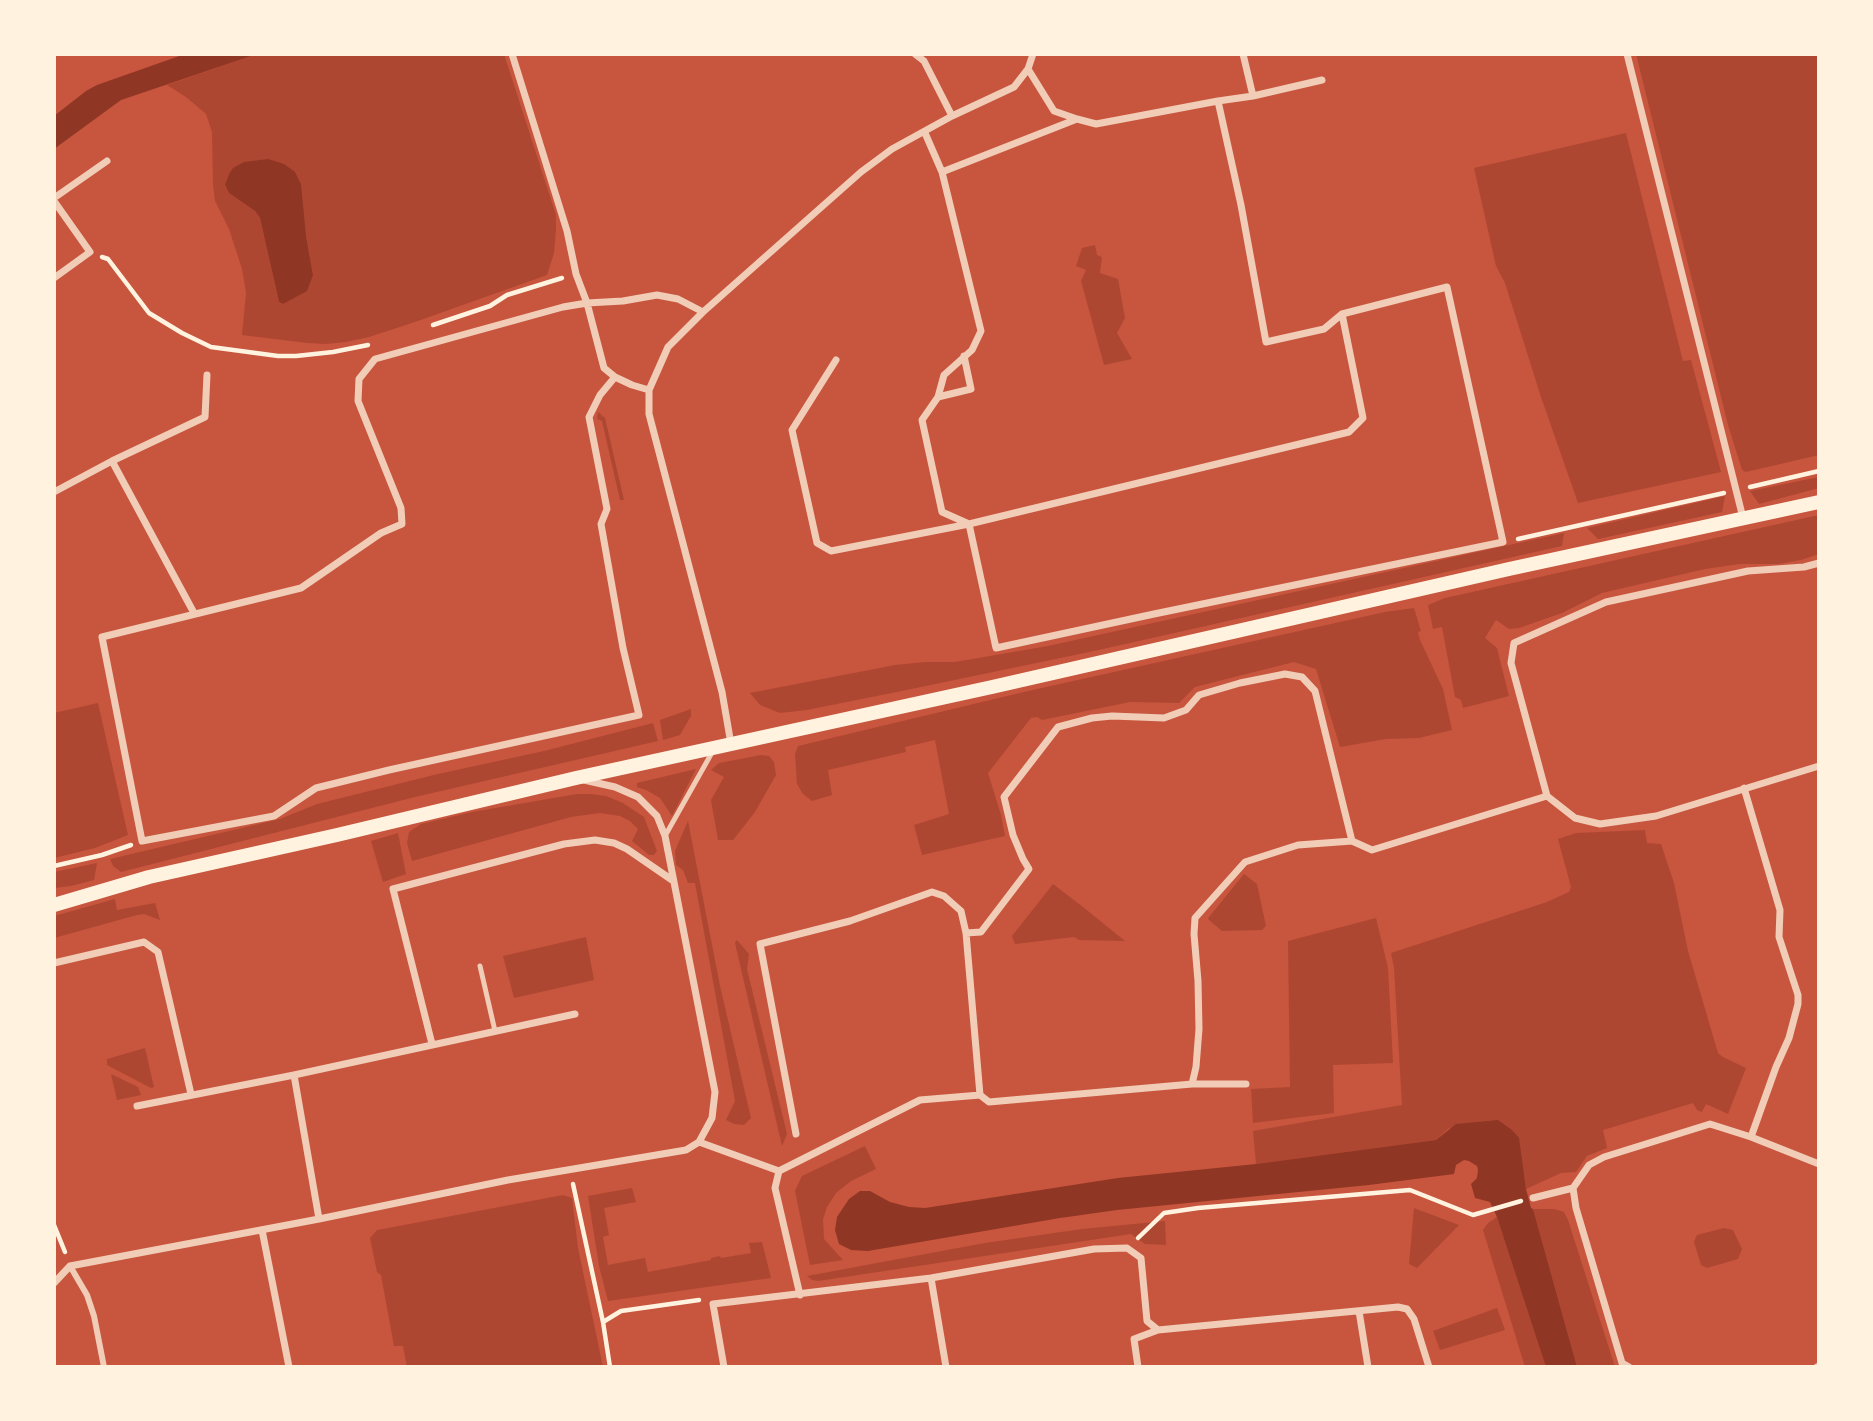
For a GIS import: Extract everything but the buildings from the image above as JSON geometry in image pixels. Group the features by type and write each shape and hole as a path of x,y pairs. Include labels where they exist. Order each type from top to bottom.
{"main road":[{"path":"54,903 149,877 576,778 1819,502"}],"street":[{"path":"512,54 567,231 576,274 587,303 604,368 615,377 649,390"},
{"path":"915,54 924,61 952,116"},
{"path":"731,744 722,692 649,415 649,390 668,347 703,312 861,172 892,149 952,116 1014,87 1028,69 1033,54"},
{"path":"1242,54 1253,96"},
{"path":"1627,54 1743,518"},
{"path":"1028,69 1054,111 1096,124 1253,96 1322,80"},
{"path":"969,524 996,648 1503,542 1447,287 1342,314 1324,329 1266,342 1241,205 1217,102"},
{"path":"942,172 1077,119"},
{"path":"925,133 942,172 981,331 972,350 944,375 938,397 922,420 942,512 969,524"},
{"path":"54,278 90,252 54,200 107,161"},
{"path":"615,377 600,395 589,417 607,509 601,524 623,648 639,715 316,788 274,816 142,841 103,637 301,588 381,533 402,524 401,508 358,401 359,379 374,359 563,307 587,303 623,301 657,295 678,299 703,312"},
{"path":"836,360 792,430 817,543 831,551 969,524 1349,432 1363,418 1342,314"},
{"path":"938,397 971,390 964,356"},
{"path":"54,492 205,416 207,375"},
{"path":"112,461 194,614"},
{"path":"1819,563 1804,567 1748,571 1606,602 1514,643 1511,663 1547,796 1575,818 1600,824 1656,816 1819,766"},
{"path":"966,933 981,932 1030,869 1013,835 1004,797 1058,727 1112,716 1164,718 1186,710 1199,695 1240,682 1285,674 1303,677 1315,691 1352,841"},
{"path":"54,1283 70,1266 508,1180 686,1150 699,1142 712,1118 715,1093 665,836 657,816 638,797 615,787 576,778"},
{"path":"1744,788 1780,911 1779,937 1798,995 1789,1038 1751,1137"},
{"path":"1192,1084 1199,1029 1195,918 1245,862 1298,845 1352,841 1372,850 1547,796"},
{"path":"432,1044 393,889 565,844 595,840 627,849 672,880"},
{"path":"796,1134 760,944 850,921 932,892 944,896 961,911 966,933 980,1095"},
{"path":"54,962 145,942 158,952 191,1094"},
{"path":"137,1106 575,1014"},
{"path":"294,1075 319,1219"},
{"path":"699,1142 779,1171 919,1100 980,1095 989,1102 1192,1084 1246,1084"},
{"path":"1533,1198 1573,1188 1589,1165 1604,1157 1710,1124 1819,1164"},
{"path":"779,1171 775,1188 800,1295"},
{"path":"1573,1188 1576,1208 1622,1363 1629,1367"},
{"path":"262,1230 289,1367"},
{"path":"724,1367 713,1304 931,1278 1094,1249 1127,1248 1141,1258 1147,1321 1158,1331"},
{"path":"70,1266 88,1295 104,1367"},
{"path":"931,1278 946,1367"},
{"path":"1138,1367 1134,1339 1158,1331 1398,1307 1407,1309 1414,1319 1429,1367"},
{"path":"1359,1311 1368,1367"}],"lane":[{"path":"665,836 715,747"},
{"path":"480,966 495,1031"}],"path":[{"path":"90,252 108,259 149,313 211,347 296,356 375,344"},
{"path":"429,326 490,306 507,295 576,274"},
{"path":"1503,542 1819,471"},
{"path":"54,866 102,855 142,841"},
{"path":"571,1169 610,1367"},
{"path":"1127,1248 1164,1213 1198,1208 1410,1190 1473,1215 1533,1198"},
{"path":"54,1224 70,1266"},
{"path":"603,1322 621,1311 699,1300 713,1304"}],"shaded area":[{"path":"185,54 257,54 121,100 54,149 54,116 86,91"},
{"path":"257,54 504,54 556,215 554,253 547,275 415,322 346,342 307,343 242,335 246,293 242,269 229,229 215,201 212,132 206,114 167,85","holes":["229,174 306,236 313,275 283,304 279,302 260,218 255,211 229,193 225,186"]},
{"path":"1636,54 1819,55 1819,455 1746,472 1742,470 1728,425"},
{"path":"1626,133 1683,361 1691,360 1721,472 1578,503 1505,283 1496,266 1474,168"},
{"path":"268,159 284,164 295,172 301,184 313,275 307,291 283,304 279,302 260,218 255,211 229,193 225,185 233,168 244,162"},
{"path":"1095,245 1097,255 1102,257 1100,273 1118,279 1125,318 1117,333 1132,359 1104,365 1081,281 1086,270 1076,266 1082,248"},
{"path":"598,412 605,418 624,500 620,500 602,421 597,419"},
{"path":"1819,477 1819,488 1759,504 1750,491"},
{"path":"1725,496 1722,512 1598,539 1587,528"},
{"path":"1819,515 1819,554 1801,560 1705,569 1602,593 1562,613 1519,628 1509,629 1496,620 1485,638 1497,648 1509,696 1463,708 1461,700 1455,697 1442,627 1433,629 1428,605 1445,598"},
{"path":"1564,533 1562,546 1094,651 807,710 780,713 760,705 750,693 895,665 955,662 1048,646"},
{"path":"1414,608 1421,631 1418,632 1420,640 1443,689 1452,730 1419,738 1386,739 1340,747 1316,669 1294,662 1195,687 1179,703 1130,702 1042,720 1031,718 988,773 1005,836 922,855 914,825 949,814 935,740 905,747 906,752 828,770 832,795 812,801 803,794 797,784 795,754 798,746 1028,691 1385,612"},
{"path":"98,703 128,835 95,848 54,858 54,713"},
{"path":"691,709 691,716 680,735 663,740 660,720"},
{"path":"653,723 658,741 415,797 121,872 113,866 110,859 280,819 317,804"},
{"path":"769,756 774,762 776,775 755,812 733,840 718,840 711,800 724,777 711,770 719,763"},
{"path":"696,769 672,816 660,798 637,787 637,783"},
{"path":"577,794 606,796 644,817 657,851 654,855 649,855 632,841 638,829 630,821 620,816 600,813 571,817 412,861 407,843 409,832 421,824 472,812"},
{"path":"688,821 720,986 751,1118 744,1125 726,1120 735,1101 695,883 688,883 683,870 676,865 675,851"},
{"path":"1645,830 1647,843 1661,844 1674,883 1688,951 1718,1053 1746,1068 1728,1114 1706,1104 1702,1112 1697,1110 1693,1103 1603,1130 1607,1148 1587,1156 1576,1172 1561,1173 1526,1189 1524,1174 1449,1128 1436,1140 1256,1164 1253,1131 1402,1105 1391,953 1547,902 1569,892 1571,887 1558,839 1576,833"},
{"path":"398,833 406,874 383,882 371,841"},
{"path":"97,863 94,880 54,888 54,872"},
{"path":"1244,874 1257,884 1266,926 1262,930 1222,931 1208,919"},
{"path":"1053,884 1125,941 1079,940 1074,937 1015,944 1012,936"},
{"path":"115,899 117,910 155,903 160,920 144,914 137,915 54,938 54,916"},
{"path":"1376,918 1388,968 1393,1063 1333,1065 1334,1113 1253,1123 1251,1089 1290,1087 1288,941"},
{"path":"586,937 594,980 514,998 503,956"},
{"path":"737,940 749,954 747,969 787,1134 782,1146 735,943"},
{"path":"145,1048 154,1087 151,1088 107,1065 107,1059"},
{"path":"111,1074 138,1087 141,1095 117,1100"},
{"path":"1498,1120 1519,1138 1526,1189 1577,1367 1546,1367 1497,1217 1490,1202 1475,1198 1471,1184 1477,1178 1477,1166 1464,1160 1456,1165 1454,1174 1117,1210 868,1251 851,1250 839,1244 835,1230 837,1217 849,1199 860,1191 870,1191 890,1202 909,1207 925,1208 1118,1178 1256,1164 1436,1140 1456,1124"},
{"path":"865,1146 876,1169 851,1181 836,1193 823,1219 824,1239 843,1260 810,1265 795,1191 802,1176"},
{"path":"632,1188 636,1202 604,1208 609,1235 603,1237 608,1265 645,1258 648,1272 720,1256 751,1253 749,1243 762,1242 771,1278 608,1301 599,1266 588,1196"},
{"path":"563,1195 572,1198 578,1248 603,1367 407,1367 403,1346 394,1346 381,1275 377,1272 370,1238 377,1230"},
{"path":"1414,1208 1459,1225 1417,1268 1409,1264"},
{"path":"1533,1209 1564,1212 1615,1367 1577,1367"},
{"path":"1497,1217 1546,1367 1525,1367 1483,1230"},
{"path":"1165,1221 1166,1245 1145,1244 1131,1234 818,1281 807,1276 985,1243 1082,1229"},
{"path":"1724,1228 1733,1230 1742,1249 1738,1259 1707,1268 1701,1265 1694,1242 1697,1235"},
{"path":"1497,1308 1505,1330 1440,1350 1433,1331"}]}
